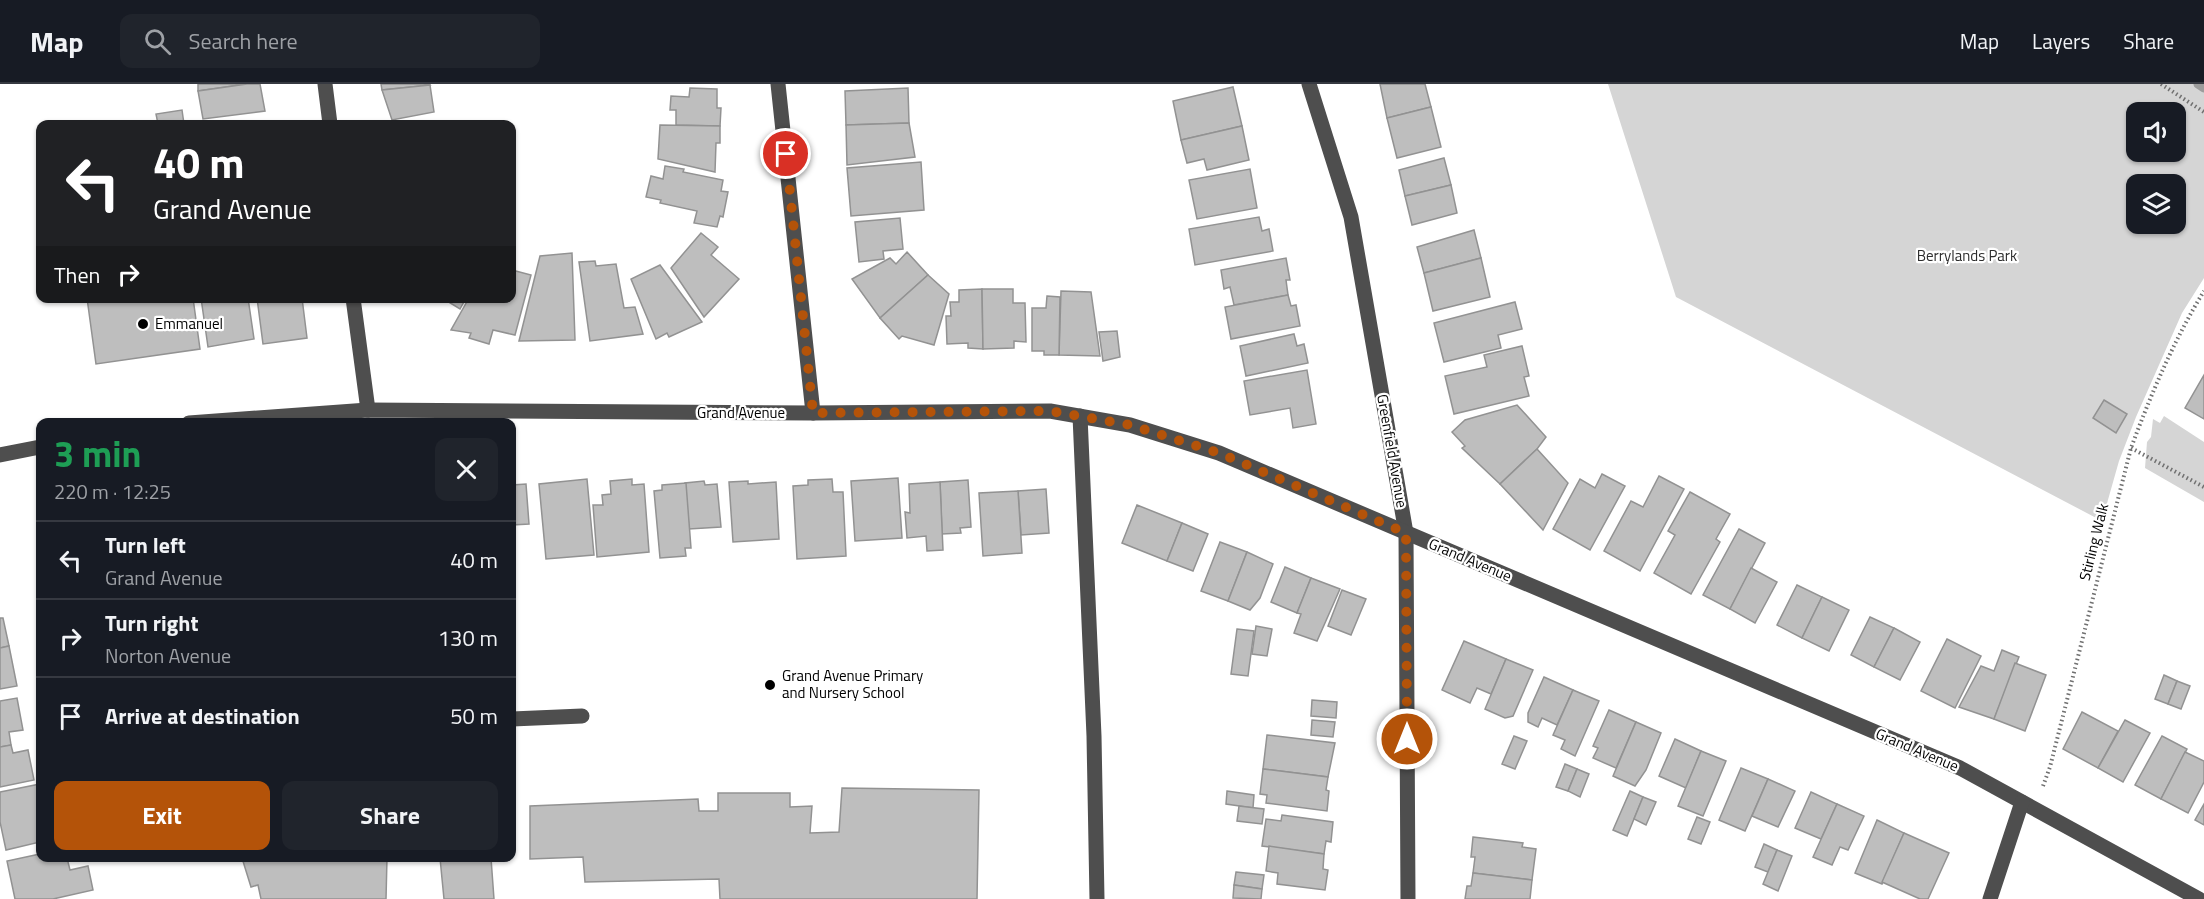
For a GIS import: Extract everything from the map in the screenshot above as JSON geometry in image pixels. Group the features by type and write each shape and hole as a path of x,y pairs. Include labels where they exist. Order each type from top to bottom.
{"street":[{"path":"325,84 330,120"},
{"path":"778,84 813,413"},
{"name":"Greenfield Avenue","path":"1309,84 1351,217 1406,533 1408,899"},
{"path":"354,303 368,410"},
{"name":"Grand Avenue","path":"258,418 368,410 813,413 1050,411 1130,425 1219,453 1960,768 2199,899"},
{"path":"1080,416 1094,736 1097,899"},
{"path":"0,455 36,448"},
{"path":"516,719 582,716"},
{"path":"1990,899 2028,806"}],"path":[{"path":"2161,84 2204,112"},
{"name":"Stirling Walk","path":"2028,806 2050,767 2132,448 2155,389 2189,316 2204,291"},
{"path":"2132,448 2204,487"}],"green space":[{"name":"Berrylands Park","path":"1608,84 2204,84 2204,278 2182,313 2136,417 2119,461 2102,521 1676,297"},
{"path":"2164,416 2204,442 2204,502 2145,468 2147,442 2151,437 2153,419 2160,423"}],"building":[{"path":"198,84 247,84 198,91"},
{"path":"260,84 265,111 203,119 198,91"},
{"path":"381,84 429,84 430,85 382,90"},
{"path":"1380,84 1425,84 1431,107 1387,118"},
{"path":"430,85 434,112 392,120 382,90"},
{"path":"1233,87 1242,126 1181,140 1173,101"},
{"path":"690,88 717,89 717,108 721,108 720,126 676,125 676,110 670,110 671,96 689,97"},
{"path":"908,88 909,123 846,125 845,91"},
{"path":"1431,107 1441,147 1397,158 1387,118"},
{"path":"182,110 183,120 157,120 156,114"},
{"path":"909,123 915,157 847,165 846,125"},
{"path":"660,125 720,126 720,143 716,143 715,172 658,159"},
{"path":"1242,126 1249,160 1207,170 1204,159 1187,163 1181,140"},
{"path":"1444,158 1451,185 1405,196 1399,170"},
{"path":"921,162 924,210 851,216 847,168"},
{"path":"665,166 723,180 721,191 728,192 723,217 720,216 717,227 694,223 697,211 660,203 661,200 646,197 651,176 663,179"},
{"path":"1250,169 1257,208 1197,219 1189,180"},
{"path":"1451,185 1457,213 1412,225 1405,196"},
{"path":"1259,217 1262,231 1269,229 1273,251 1195,265 1189,229"},
{"path":"900,218 903,249 883,251 884,259 859,262 855,222"},
{"path":"1474,230 1481,258 1424,273 1417,247"},
{"path":"701,233 718,247 711,255 739,279 704,317 671,268"},
{"path":"907,252 928,275 880,318 852,279 890,258 896,264"},
{"path":"572,253 575,340 519,341 540,256"},
{"path":"1286,258 1290,280 1286,280 1288,295 1234,305 1230,287 1224,289 1221,270"},
{"path":"1481,258 1490,297 1433,311 1424,273"},
{"path":"595,261 596,266 616,264 624,308 635,307 643,334 590,341 579,262"},
{"path":"660,265 702,322 669,337 667,333 656,339 631,279"},
{"path":"516,271 531,275 515,335 493,330 489,344 469,338 471,333 451,330 466,303 516,303"},
{"path":"928,275 949,294 934,345 902,336 899,339 880,318"},
{"path":"982,289 983,349 968,348 968,343 947,344 946,316 951,316 950,302 959,302 959,290"},
{"path":"982,289 1013,289 1013,303 1025,303 1026,342 1014,341 1014,348 983,349"},
{"path":"1061,291 1091,292 1100,356 1059,355"},
{"path":"1288,295 1291,306 1296,305 1300,326 1231,339 1225,307"},
{"path":"1047,296 1060,297 1059,355 1044,355 1044,351 1032,351 1032,308 1046,308"},
{"path":"1515,302 1522,329 1498,335 1501,348 1444,362 1434,323"},
{"name":"Emmanuel","path":"88,303 194,303 200,349 96,364"},
{"path":"202,303 249,303 254,339 208,347"},
{"path":"258,303 303,303 307,338 263,344"},
{"path":"450,303 463,303 460,309"},
{"path":"1117,331 1120,357 1103,361 1099,332"},
{"path":"1294,334 1297,346 1304,344 1308,363 1246,376 1240,346"},
{"path":"1522,346 1529,376 1524,377 1529,396 1454,414 1445,376 1487,367 1484,355"},
{"path":"1307,370 1316,424 1293,428 1290,408 1250,415 1244,381"},
{"path":"2204,375 2204,419 2185,408"},
{"path":"2104,400 2127,414 2116,433 2093,418"},
{"path":"1517,405 1546,437 1537,449 1500,484 1462,448 1465,446 1452,432 1465,420"},
{"path":"1537,449 1568,483 1543,530 1500,484"},
{"path":"1602,474 1625,486 1590,550 1553,529 1580,479 1595,488"},
{"path":"1659,476 1684,489 1640,571 1604,551 1631,501 1643,507"},
{"path":"898,478 902,538 855,541 851,481"},
{"path":"587,479 594,555 546,559 539,484"},
{"path":"632,479 632,485 644,484 649,552 597,557 593,505 603,505 602,495 611,494 610,481"},
{"path":"832,479 833,492 843,492 846,556 797,559 793,486 808,485 808,480"},
{"path":"968,480 971,527 960,528 961,533 942,534 940,482"},
{"path":"704,481 705,485 717,484 721,527 689,529 685,483"},
{"path":"748,481 748,484 776,482 779,539 733,542 729,482"},
{"path":"940,482 943,550 927,551 926,536 907,538 905,512 910,513 909,484"},
{"path":"686,483 691,548 685,548 686,556 660,558 654,491 662,490 662,485"},
{"path":"526,484 529,524 516,525 516,485"},
{"path":"1046,489 1049,533 1021,535 1018,491"},
{"path":"1018,491 1022,553 983,556 979,493"},
{"path":"1690,492 1730,514 1716,539 1720,542 1691,594 1654,573 1675,535 1668,531"},
{"path":"1137,505 1182,523 1167,561 1122,543"},
{"path":"1182,523 1208,534 1193,571 1167,561"},
{"path":"1739,529 1765,543 1730,609 1703,595"},
{"path":"1220,542 1247,552 1228,601 1201,591"},
{"path":"1247,552 1273,564 1260,598 1250,610 1228,601"},
{"path":"1285,567 1311,578 1297,613 1271,602"},
{"path":"1751,568 1777,582 1755,623 1730,609"},
{"path":"1311,578 1340,589 1317,641 1294,633 1301,614 1297,613"},
{"path":"1797,585 1822,597 1802,638 1777,625"},
{"path":"1342,590 1366,599 1351,635 1328,626"},
{"path":"1822,597 1849,610 1829,651 1802,638"},
{"path":"1870,617 1894,628 1874,667 1851,655"},
{"path":"0,618 3,618 9,646 0,648"},
{"path":"1256,626 1272,629 1267,656 1252,654"},
{"path":"1894,628 1920,642 1900,680 1874,667"},
{"path":"1237,629 1254,631 1248,676 1231,674"},
{"path":"1947,639 1981,656 1955,708 1921,691"},
{"path":"1464,641 1506,659 1491,694 1477,688 1470,703 1442,690"},
{"path":"9,646 17,686 0,689 0,648"},
{"path":"2002,650 2019,657 1994,719 1959,707 1981,666 1994,671"},
{"path":"1506,659 1533,670 1513,716 1505,718 1485,709"},
{"path":"2015,663 2046,675 2025,731 1994,719"},
{"path":"2164,675 2177,681 2168,704 2155,699"},
{"path":"1544,677 1573,690 1557,725 1542,718 1538,727 1528,722 1528,713"},
{"path":"2177,681 2190,686 2181,709 2168,704"},
{"path":"1573,690 1599,701 1575,756 1561,749 1565,740 1553,735"},
{"path":"17,698 23,730 9,732 11,745 0,747 0,701"},
{"path":"1312,700 1337,702 1336,718 1311,716"},
{"path":"1609,710 1636,722 1616,768 1593,758 1598,748 1593,746"},
{"path":"2082,712 2118,731 2098,768 2063,749"},
{"path":"1312,720 1335,722 1333,737 1311,735"},
{"path":"2125,720 2150,733 2123,782 2098,768"},
{"path":"1636,722 1661,733 1646,770 1635,786 1613,776"},
{"path":"1267,735 1335,743 1328,777 1263,769"},
{"path":"1514,736 1527,741 1515,769 1502,764"},
{"path":"2162,736 2187,749 2161,799 2135,785"},
{"path":"1675,739 1701,751 1686,788 1659,776"},
{"path":"11,745 13,753 28,750 34,780 0,787 0,747"},
{"path":"1701,751 1726,761 1703,816 1678,806"},
{"path":"2185,752 2204,761 2204,782 2188,813 2161,799"},
{"path":"1565,764 1577,769 1568,791 1556,787"},
{"path":"1741,768 1768,779 1745,831 1719,820"},
{"path":"1263,769 1328,777 1327,811 1266,803 1267,795 1260,794"},
{"path":"1577,769 1589,774 1580,797 1568,791"},
{"path":"1768,779 1795,791 1778,827 1752,816"},
{"path":"36,785 36,843 6,850 0,822 0,792"},
{"path":"842,788 979,790 977,899 720,899 719,879 585,882 583,857 530,859 530,806 698,799 699,811 718,811 718,793 790,793 790,807 812,806 810,833 839,832"},
{"path":"1227,791 1254,795 1253,808 1226,804"},
{"path":"1630,791 1643,797 1627,836 1613,830"},
{"path":"1811,792 1837,804 1821,839 1795,828"},
{"path":"1643,797 1656,802 1646,825 1634,819"},
{"path":"1837,804 1864,816 1848,850 1840,847 1832,865 1813,857"},
{"path":"2204,804 2204,825 2195,820"},
{"path":"1239,806 1264,809 1262,824 1237,821"},
{"path":"1282,815 1333,822 1331,842 1326,841 1324,854 1262,846 1266,819 1281,821"},
{"path":"1697,817 1710,822 1701,844 1688,839"},
{"path":"1877,820 1904,833 1882,884 1855,873"},
{"path":"1904,833 1949,853 1928,899 1920,899 1882,882"},
{"path":"1473,837 1523,843 1522,847 1536,849 1532,880 1473,873 1475,857 1471,857"},
{"path":"1764,844 1777,850 1768,872 1755,867"},
{"path":"1269,846 1324,854 1323,869 1328,870 1325,890 1277,884 1278,873 1266,871"},
{"path":"1777,850 1792,856 1778,891 1763,884"},
{"path":"36,855 36,862 68,862 70,870 88,866 93,890 53,899 15,899 7,861"},
{"path":"243,862 387,862 386,899 261,899 258,885 251,887"},
{"path":"440,862 491,862 494,899 444,899"},
{"path":"1236,872 1264,875 1262,889 1234,885"},
{"path":"1473,873 1532,880 1530,899 1465,899 1467,886 1471,886"},
{"path":"1234,885 1262,889 1261,899 1233,898"}],"waterway":[{"path":"2198,84 2204,88"}],"place":[{"name":"Emmanuel","path":"143,324"},
{"name":"Grand Avenue Primary and Nursery School","path":"770,685"}],"route":[{"path":"786,154 813,413 1050,411 1130,425 1219,453 1406,533 1407,739"}]}
